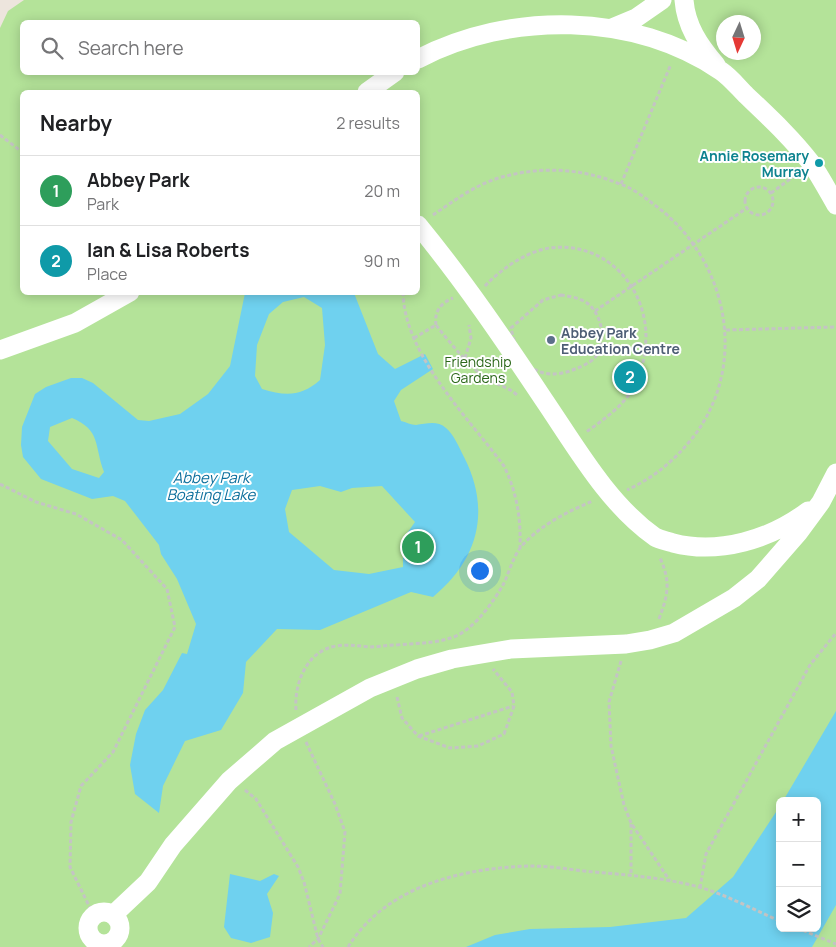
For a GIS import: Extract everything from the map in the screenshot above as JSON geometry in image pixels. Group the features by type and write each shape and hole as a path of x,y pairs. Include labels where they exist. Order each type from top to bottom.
{"lane":[{"path":"612,28 636,18 662,0"},
{"path":"684,0 688,24 699,45 722,72 768,116 811,163 836,205"},
{"path":"420,58 447,44 491,32 545,25 612,28 678,48 722,72"},
{"path":"370,90 391,75"},
{"path":"420,229 466,300 573,442 596,478 610,494 657,538 692,548 722,546 765,536 794,522 821,502"},
{"path":"0,350 75,323 125,295"},
{"path":"113,915 148,882 173,845 230,780 275,741 370,688 452,659 511,649 626,644 674,633 734,598 764,572 799,532 821,502 836,472"},
{"path":"103,912 113,915 120,928 116,944 84,942 88,924 94,916 103,912"}],"path":[{"path":"622,184 678,48"},
{"path":"0,134 20,150"},
{"path":"771,193 811,163"},
{"path":"309,947 318,939 340,894 345,832 335,804 299,727 296,690 311,659 321,650 335,646 354,644 370,647 423,644 456,636 474,623 502,585 520,548 545,526 567,513 646,481 666,467 683,449 704,422 719,384 726,356 726,330 713,280 693,243 681,226 664,211 622,184 584,172 534,170 504,176 473,189 420,225"},
{"path":"763,187 771,193 774,202 766,213 756,214 747,208 746,197 752,189 763,187"},
{"path":"594,311 634,287 693,243 747,208"},
{"path":"510,388 485,378 436,325 437,312 442,304 457,297 466,300 496,274 524,257 549,248 576,248 599,257 618,270 634,287 644,313 646,350 642,368 631,392 610,414 573,442"},
{"path":"403,295 403,308 414,338 427,365 504,466 518,503 520,548"},
{"path":"561,295 571,296 586,302 594,311 600,321 602,341 598,354 586,365 565,373 542,374 530,368 514,345 511,328 543,300 561,295"},
{"path":"465,358 470,338 469,323"},
{"path":"414,338 436,325"},
{"path":"726,330 836,327"},
{"path":"0,484 36,502 76,514 122,540 167,589 175,627 113,752 81,786 70,822 70,867 94,916"},
{"path":"650,640 666,600 668,578 657,553"},
{"path":"700,888 706,854 810,665 836,633"},
{"path":"626,644 609,702 612,746 624,805 631,823 670,882"},
{"path":"392,679 402,718 418,736 450,748 478,746 504,734 514,706 512,692 498,677 484,653"},
{"path":"418,736 514,706"},
{"path":"230,780 256,799 298,867 304,882 318,939 323,947"},
{"path":"631,823 631,873"},
{"path":"348,947 357,932 382,908 423,886 477,870 532,866 631,873 700,888 776,919"},
{"path":"807,932 836,944"}],"green space":[{"name":"Friendship Gardens","path":"24,0 836,0 836,947 0,947 0,28 8,11"}],"water":[{"name":"Abbey Park Boating Lake","path":"245,295 355,295 378,354 395,369 425,354 433,369 401,390 394,401 401,421 414,425 439,424 446,428 454,438 472,477 477,496 478,515 476,533 461,567 433,597 411,592 320,630 277,629 246,662 243,693 221,730 185,741 163,786 159,813 135,794 130,765 136,734 145,710 163,690 182,653 187,654 196,624 177,579 161,554 159,545 125,501 113,496 92,499 41,479 23,457 21,445 22,427 35,394 46,387 71,378 82,378 93,383 138,420 149,421 180,414 208,394 230,366","holes":["304,297 322,308 325,345 320,380 306,390 292,394 262,389 255,376 257,345 269,314 283,302","72,418 88,428 95,439 104,472 99,478 72,469 48,441 50,427","320,486 341,492 352,488 382,486 415,522 403,539 403,567 369,574 334,570 289,532 285,509 292,490"]},
{"path":"836,711 836,905 821,931 821,797 785,797"},
{"path":"776,812 776,932 821,932 812,947 466,947 495,935 530,929 610,927 686,918 733,877"},
{"path":"230,874 260,881 274,874 279,876 267,894 273,913 270,937 251,943 231,938 224,927"}],"place":[{"name":"Annie Rosemary Murray","path":"819,163"},
{"name":"Abbey Park Education Centre","path":"551,340"},
{"name":"Ian & Lisa Roberts","path":"630,377"},
{"name":"Abbey Park","path":"418,547"}]}
